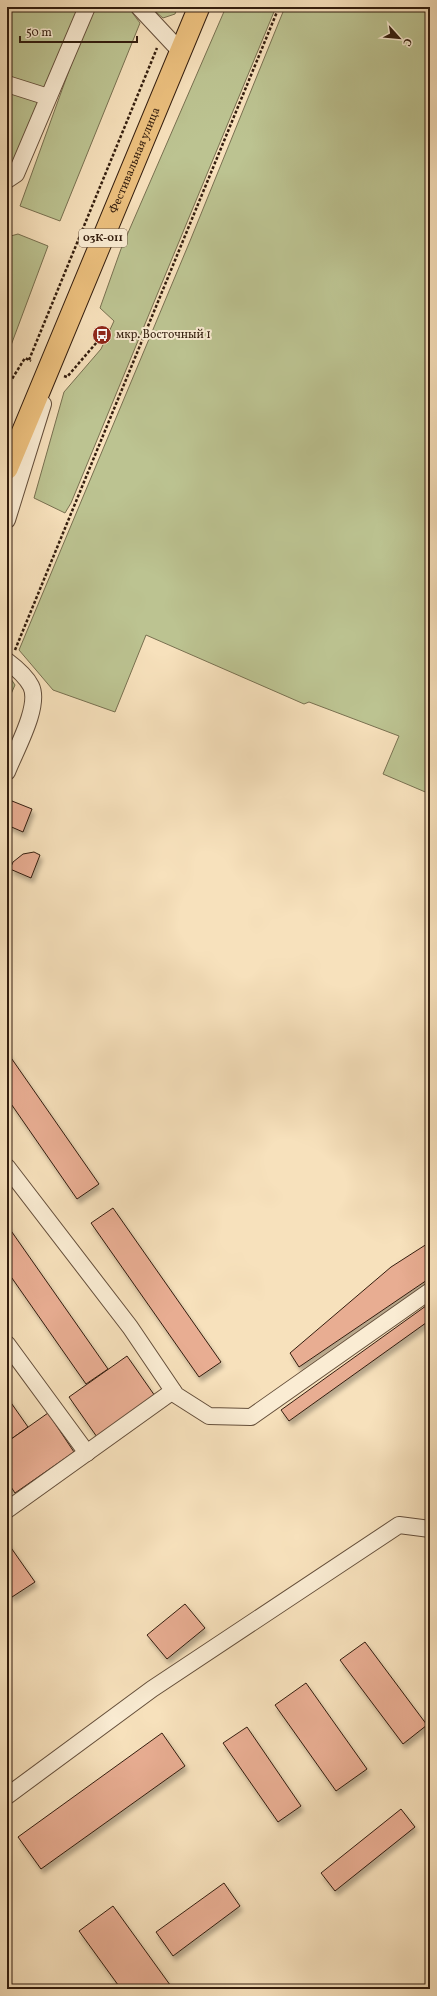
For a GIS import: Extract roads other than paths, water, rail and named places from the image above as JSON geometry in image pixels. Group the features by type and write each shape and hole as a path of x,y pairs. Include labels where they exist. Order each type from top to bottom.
{"main road":[{"name":"Фестивальная улица","path":"7,469 199,7"}],"street":[{"path":"7,180 16,174 87,7"},
{"path":"139,7 181,52"},
{"path":"7,84 48,97"},
{"path":"7,520 65,330"},
{"path":"7,772 33,708 31,686 22,674 8,662"},
{"path":"7,1167 130,1327 176,1396 209,1416 251,1417 430,1291"},
{"path":"7,1344 87,1453"},
{"path":"7,1510 173,1391"},
{"path":"7,1796 152,1689 399,1525 430,1529"}],"place":[{"name":"мкр. Восточный 1","path":"102,335"}]}
